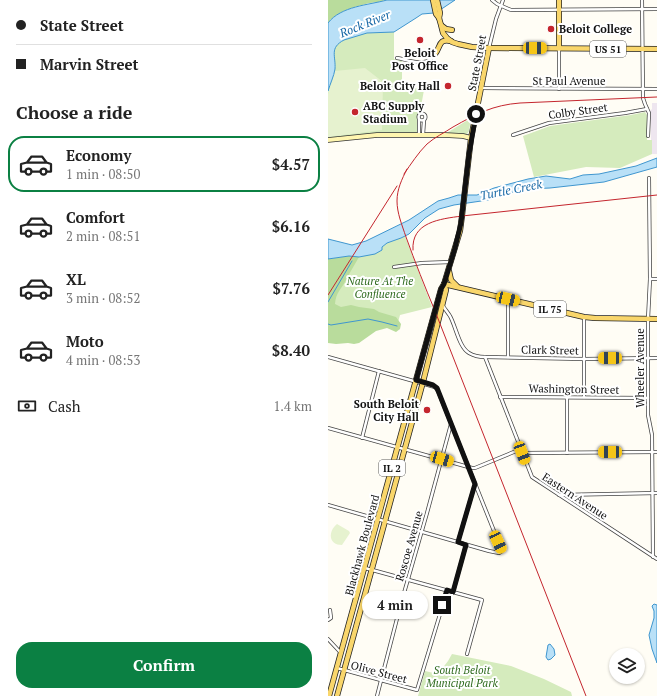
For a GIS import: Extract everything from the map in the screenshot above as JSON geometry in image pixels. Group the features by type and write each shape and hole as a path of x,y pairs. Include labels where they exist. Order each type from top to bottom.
{"main road":[{"path":"433,0 445,35 451,41"},
{"path":"436,0 438,15"},
{"path":"434,56 438,50 439,44 446,40 472,47 559,48 559,0"},
{"path":"441,25 446,29 452,30"},
{"name":"State Street","path":"469,154 489,48"},
{"name":"US 51","path":"559,48 657,49"},
{"name":"Blackhawk Boulevard","path":"329,692 342,653 441,289 449,271 460,231 469,154"},
{"path":"449,271 451,280 459,287"},
{"name":"Blackhawk Boulevard","path":"337,696 423,382 446,290 444,284"},
{"name":"IL 75","path":"444,284 584,317 657,319"}],"street":[{"path":"492,0 500,6 511,10 657,9"},
{"name":"State Street","path":"489,48 496,19 503,0"},
{"path":"642,0 643,98 649,115 648,136"},
{"path":"397,58 417,63 426,62 434,56 445,35"},
{"path":"559,48 559,89"},
{"name":"St Paul Avenue","path":"482,88 657,89"},
{"name":"Colby Street","path":"513,136 549,123 647,109"},
{"path":"422,113 425,118 421,135 418,117 419,114 422,113"},
{"path":"419,119 424,120"},
{"path":"328,140 372,135 463,136 471,138"},
{"name":"Wheeler Avenue","path":"649,178 650,279 648,319 648,415 652,435 653,452 653,557"},
{"path":"394,267 422,263 451,262"},
{"path":"650,279 657,280"},
{"path":"508,299 508,358"},
{"name":"Clark Street","path":"442,305 451,317 465,349 475,356 485,358 657,358"},
{"path":"584,317 584,397"},
{"path":"328,356 423,382 437,388 502,550 498,553 466,545 328,505"},
{"name":"Eastern Avenue","path":"485,358 532,477 657,559"},
{"path":"362,438 379,371"},
{"name":"Washington Street","path":"500,396 648,398"},
{"path":"567,397 567,453"},
{"name":"Roscoe Avenue","path":"377,696 451,424"},
{"path":"328,428 442,459 469,468 475,468 521,449"},
{"path":"522,453 657,452"},
{"path":"458,542 475,484"},
{"path":"558,495 657,493"},
{"path":"453,592 466,545"},
{"path":"365,568 482,600 467,654"},
{"name":"Olive Street","path":"337,668 417,690 447,590"},
{"path":"328,620 331,618 330,610"},
{"path":"328,639 342,653"}],"shaded area":[{"path":"652,103 657,103 657,154 652,154 650,111 652,109"}],"green space":[{"path":"328,0 386,0 353,7 337,15 328,23"},
{"path":"394,32 394,59 402,61 402,85 424,90 420,112 417,116 418,132 415,134 328,139 328,93 334,75 334,53 338,43 351,36 359,34"},
{"name":"ABC Supply Stadium","path":"365,68 383,82 382,130 328,137 328,94 335,71"},
{"path":"645,112 647,115 647,140 652,140 652,154 620,168 586,167 534,177 523,136 550,126"},
{"path":"471,118 469,131 467,134 445,134"},
{"name":"Nature At The Confluence","path":"405,236 432,307 400,315 397,326 331,325 328,259 349,256 359,257"},
{"path":"349,256 359,257 338,294 335,304 341,307 351,305 374,309 396,317 401,324 400,329 396,332 387,328 376,331 359,343 354,344 328,343 328,259"},
{"path":"337,524 350,533 342,545 334,543 331,537 332,530"},
{"name":"South Beloit Municipal Park","path":"452,654 511,666 571,692 572,696 418,696 425,671 438,674"}],"water":[{"name":"Rock River","path":"387,0 455,0 434,13 422,14 394,32 367,33 339,43 336,46 334,53 335,69 328,91 328,23 340,13 356,7"},
{"name":"Turtle Creek","path":"657,158 657,167 604,182 526,189 488,200 454,205 439,209 425,218 409,234 387,243 382,247 382,250 375,254 359,257 349,256 328,259 328,239 352,245 366,241 409,220 438,201 458,195 477,195 494,188 528,179 546,176 570,179 583,175 599,174 636,166"},
{"path":"654,604 657,605 657,663 649,635 654,618 652,606"},
{"path":"550,644 554,649 555,655 548,660 546,657 548,645"}],"waterway":[{"path":"328,302 352,261"},
{"path":"328,324 331,325 368,319 397,326"}],"railway":[{"path":"404,174 427,144 436,137 469,118 493,108 520,103 657,97"},
{"path":"407,169 400,184 397,197 398,210 403,228 586,696"},
{"path":"328,295 397,186"},
{"path":"413,250 417,233 428,224 436,221 462,216 657,195"}],"place":[{"name":"Beloit College","path":"551,29"},
{"name":"Beloit Post Office","path":"420,40"},
{"name":"Beloit City Hall","path":"448,86"},
{"name":"ABC Supply Stadium","path":"355,112"},
{"name":"South Beloit City Hall","path":"427,410"}],"route":[{"path":"442,605 447,590 453,592 466,545 458,542 475,484 436,386 416,380 441,289 444,284 460,231 471,138 476,114"}]}
